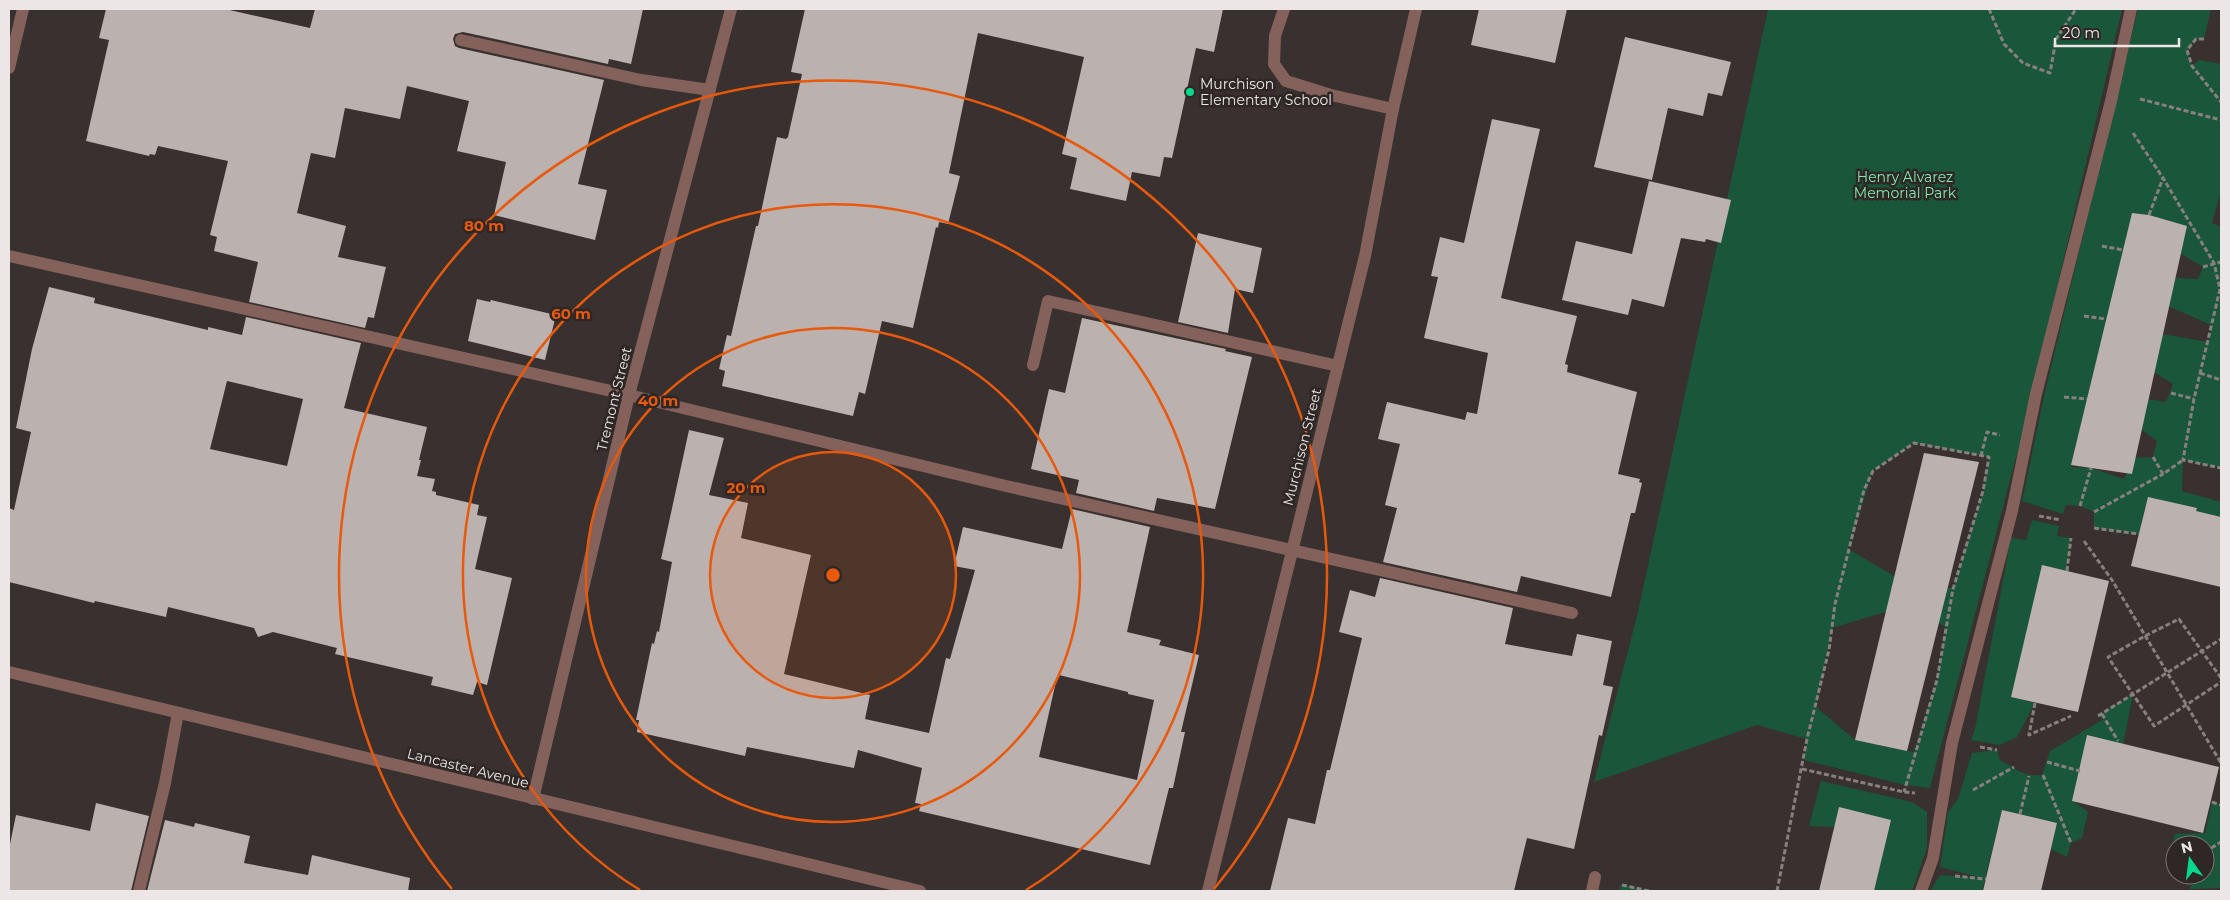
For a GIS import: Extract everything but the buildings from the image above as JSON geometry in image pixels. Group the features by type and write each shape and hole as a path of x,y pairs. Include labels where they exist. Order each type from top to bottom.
{"street":[{"path":"9,68 23,9"},
{"name":"Tremont Street","path":"533,799 630,395 731,9"},
{"path":"1284,9 1275,36 1274,64 1286,81 1331,95 1393,109"},
{"name":"Murchison Street","path":"1208,891 1365,256 1393,109 1416,9"},
{"path":"1921,891 1933,858 1952,743 2012,512 2036,394 2112,96 2131,9"},
{"path":"462,40 641,80 710,90"},
{"path":"9,256 630,395 1006,486 1572,613"},
{"path":"1033,365 1048,301 1338,366"},
{"name":"Lancaster Avenue","path":"9,672 920,891"},
{"path":"139,891 165,783 178,713"},
{"path":"1592,891 1595,877"}],"path":[{"path":"1989,9 2004,44 2023,63 2050,73 2056,39 2076,9"},
{"path":"2204,39 2196,38 2187,50 2192,66 2221,102"},
{"path":"2112,96 2221,120"},
{"path":"2112,96 2214,263 2221,289 2194,399 2183,460"},
{"path":"2149,215 2163,178"},
{"path":"2203,267 2221,262"},
{"path":"2200,373 2221,380"},
{"path":"2171,393 2194,399"},
{"path":"1981,456 1987,432 2008,436"},
{"path":"1777,891 1829,650 1836,604 1864,490 1873,471 1914,442 1989,457 1983,491 1953,590 1937,680 1904,792"},
{"path":"2153,457 2162,474"},
{"path":"2094,512 2183,460 2221,468"},
{"path":"2080,506 2091,468"},
{"path":"2094,528 2139,534"},
{"path":"2067,571 2071,538"},
{"path":"2084,541 2112,580 2221,763"},
{"path":"2221,678 2179,619 2108,658 2154,726 2221,682"},
{"path":"2118,741 2100,715 2221,639"},
{"path":"2035,702 2029,735 2071,716"},
{"path":"2048,762 2080,770"},
{"path":"1966,794 2014,767"},
{"path":"1802,769 1904,792 1944,795"},
{"path":"2042,775 2071,843"},
{"path":"2020,814 2029,776"},
{"path":"2212,802 2221,805"}],"green space":[{"name":"Henry Alvarez Memorial Park","path":"1768,9 2122,9 2021,442 1930,788 1905,785 1804,760 1807,739 1757,725 1594,782 1638,612","holes":["1914,443 1989,457 1983,491 1953,589 1894,576 1848,549 1873,470","1885,612 1939,623 1946,627 1937,680 1914,752 1855,740 1816,707 1832,628"]},
{"path":"2138,9 2211,9 2204,39 2196,39 2187,51 2192,66 2199,60 2221,64 2221,191 2212,223 2221,227 2221,468 2183,460 2182,491 2221,502 2221,524 2145,507 2139,534 2094,528 2094,512 2080,506 2066,505 2063,514 2022,501 2044,396","holes":["2132,214 2149,215 2181,254 2203,267 2198,279 2175,278 2168,306 2211,325 2209,342 2162,334 2154,372 2173,384 2166,402 2147,399 2141,429 2157,441 2153,457 2135,458 2124,479 2091,468 2071,467"]},
{"path":"2032,520 2059,526 2057,536 2071,538 2067,571 2045,572 2012,697 2035,703 2017,737 2000,745 1971,740 1975,729 2011,538 2026,540"},
{"path":"2133,694 2122,750 2080,771 2075,802 2088,812 2082,838 2071,843 2067,857 2051,849 2057,823 2002,810 1982,891 1930,891 1940,875 1982,878 1940,867 1948,812 1958,799 1972,753 1997,750 2000,760 2024,774 2042,775 2050,751 2104,719 2098,716"},
{"path":"1821,781 1912,802 1927,812 1927,848 1912,891 1874,891 1890,821 1834,827 1809,826"},
{"path":"2212,802 2221,805 2221,888 2190,889 2191,885 2215,885 2215,835 2175,834 2205,833"},
{"path":"1621,884 1649,891 1619,891"}],"place":[{"name":"Murchison Elementary School","path":"1190,92"}]}
